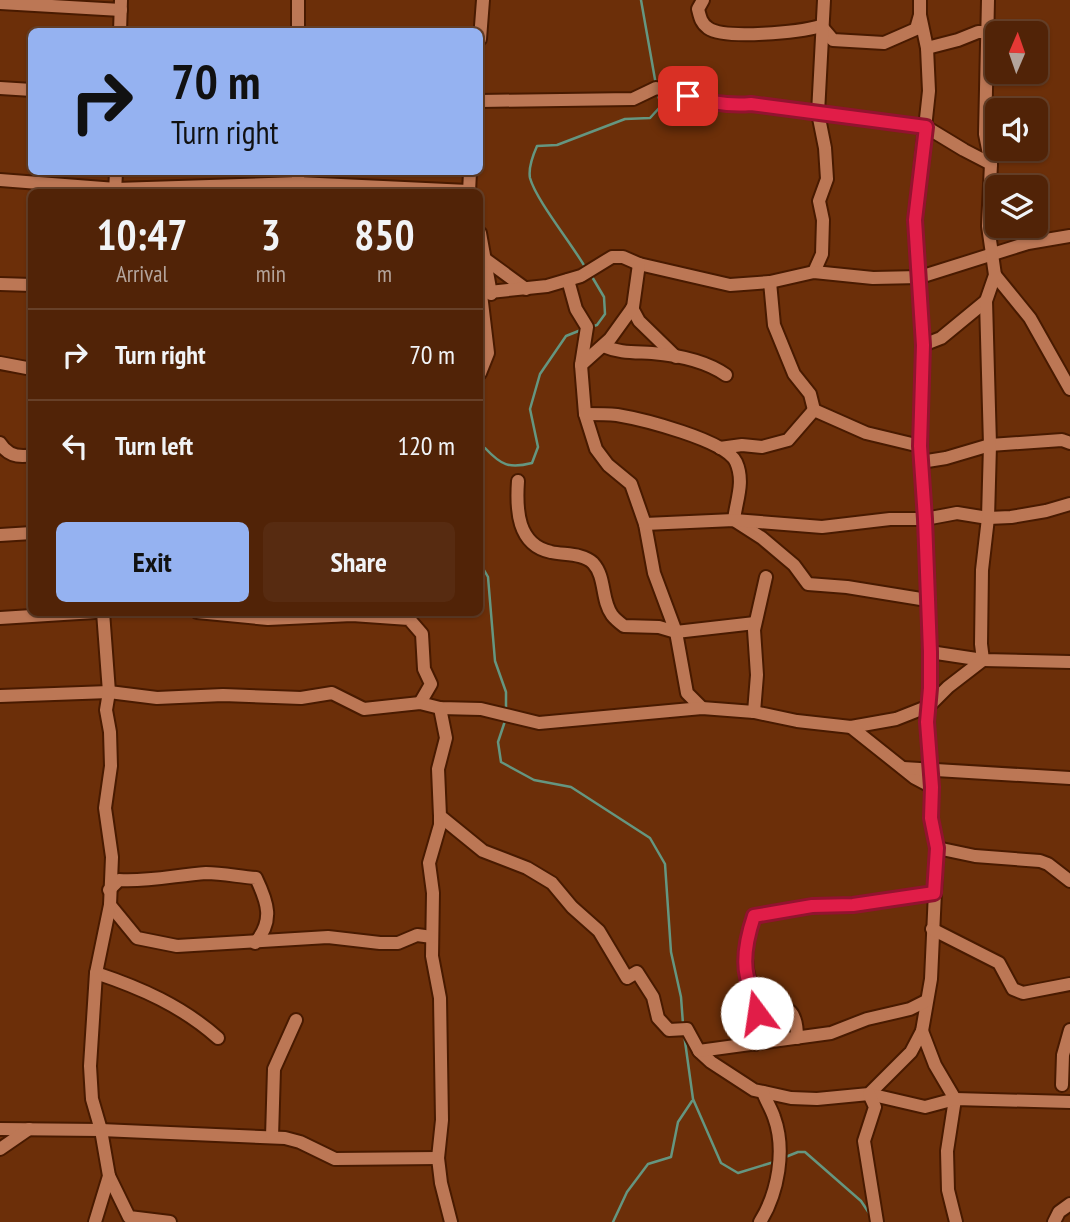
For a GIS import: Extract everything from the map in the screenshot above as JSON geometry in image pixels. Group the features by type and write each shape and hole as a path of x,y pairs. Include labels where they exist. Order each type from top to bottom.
{"street":[{"path":"298,0 298,28"},
{"path":"481,28 483,0"},
{"path":"703,0 698,9 702,22 710,30 746,34 821,26"},
{"path":"814,272 822,254 823,220 819,201 827,178 825,148 818,113 824,0"},
{"path":"869,1094 911,1052 922,1031 931,979 937,848 931,818 932,787 927,722 930,652 920,446 923,345 915,220 929,91 927,48 920,15 920,0"},
{"path":"987,21 988,0"},
{"path":"0,3 121,5 120,28"},
{"path":"821,26 833,40 884,43 916,29 920,15"},
{"path":"927,48 985,32"},
{"path":"988,84 985,134 991,164 988,226 996,275 1030,318 1070,389"},
{"path":"0,88 28,90"},
{"path":"483,102 633,99 656,88 717,104 751,104 926,127 991,164"},
{"path":"0,180 95,189"},
{"path":"156,189 298,182 418,189"},
{"path":"484,294 568,280 589,272 612,257 623,257 639,264 730,285 770,282 814,272 873,278 920,276 1028,243 1070,236"},
{"path":"483,248 488,353 483,366"},
{"path":"485,258 526,289"},
{"path":"581,365 603,346 632,308 639,264"},
{"path":"983,660 982,570 988,518 990,445 986,301 996,275"},
{"path":"568,280 576,309 587,327 581,365 585,414 596,449 608,465 631,484 645,524 654,573 676,632 687,693 702,708"},
{"path":"770,282 774,325 794,374 810,394 814,410"},
{"path":"0,284 28,285"},
{"path":"923,345 941,338 986,301"},
{"path":"632,308 645,328 676,357"},
{"path":"603,346 615,351 676,357 715,367 726,374"},
{"path":"0,363 28,368"},
{"path":"814,410 866,433 920,446"},
{"path":"720,448 762,446 788,440 814,410"},
{"path":"585,414 616,415 649,422 688,434 720,448 735,461 741,489 734,520"},
{"path":"921,461 946,458 990,445 1062,440 1070,443"},
{"path":"0,443 8,452 20,457 28,456"},
{"path":"518,481 516,504 519,518 523,531 533,545 592,562 599,572 611,614 624,626 659,627 676,632 755,623"},
{"path":"645,524 734,520 822,527 890,519 925,519 957,513 988,518 1046,511 1070,504"},
{"path":"734,520 762,538 794,565 808,584 847,587 928,600"},
{"path":"0,535 28,533"},
{"path":"754,712 757,675 755,623 766,577"},
{"path":"0,618 32,616"},
{"path":"103,616 109,692 106,710 111,765 105,808 112,857 110,905 96,973 90,1066 92,1099 109,1175 129,1217 170,1222"},
{"path":"238,616 268,619 331,616"},
{"path":"366,616 409,619 422,634 424,669 431,684 420,703"},
{"path":"930,652 983,660 1070,662"},
{"path":"0,696 109,692 157,698 223,695 301,698 332,693 364,709 420,703 440,708 481,709 539,723 702,708 754,712 797,721 851,727 896,719 929,706 948,687 983,660"},
{"path":"440,708 446,738 438,769 440,825 429,863 433,893 432,956 440,998 442,1120 438,1158 448,1220"},
{"path":"851,727 932,787"},
{"path":"903,768 1070,778"},
{"path":"440,816 483,851 527,868 552,883 572,907 599,931 627,978 638,972 653,997 658,1018 668,1030 687,1028 699,1051 754,1090 791,1098 817,1099 869,1094 917,1107 955,1100 1070,1102"},
{"path":"937,848 975,856 1040,861 1070,881"},
{"path":"109,890 118,880 133,881 210,873 256,878 268,913 265,931 255,943"},
{"path":"755,1044 759,1000 746,976 747,937 754,916 812,906 843,906 934,893"},
{"path":"110,905 137,938 177,946 328,937 398,943 417,935 432,937"},
{"path":"932,929 999,964 1013,989 1023,993 1070,984"},
{"path":"96,973 169,1002 218,1038"},
{"path":"759,1000 787,1008 797,1020 797,1038"},
{"path":"699,1051 831,1033 867,1019 910,1009 926,1001"},
{"path":"272,1137 275,1069 296,1020"},
{"path":"1062,1086 1063,1055 1070,1030"},
{"path":"922,1031 935,1065 955,1100 947,1151 948,1190 956,1222"},
{"path":"760,1222 776,1184 779,1162 774,1116 763,1092"},
{"path":"869,1094 875,1107 864,1141 877,1222"},
{"path":"0,1129 272,1137 300,1142 335,1159 438,1158"},
{"path":"0,1149 29,1129"},
{"path":"94,1222 109,1175"},
{"path":"1054,1222 1059,1212 1070,1204"}],"waterway":[{"path":"641,0 656,85"},
{"path":"585,267 534,187 530,178 534,153 537,146 557,145 625,119 650,118 661,106 657,91"},
{"path":"590,327 597,325 605,314 604,297 591,275"},
{"path":"483,448 506,464 517,466 532,463 538,447 530,409 540,374 566,336 581,330"},
{"path":"483,568 488,577 495,661 506,692 506,712"},
{"path":"506,718 498,742 501,762 534,780 571,787 650,838 665,864 671,952 681,997 683,1024"},
{"path":"684,1034 693,1099 721,1163 738,1173 774,1162"},
{"path":"613,1222 627,1192 648,1164 671,1157 678,1122 692,1101"},
{"path":"783,1158 805,1152 861,1201 871,1216"}],"route":[{"path":"688,96 717,104 751,104 926,127 915,220 923,345 920,446 930,652 927,722 932,787 931,818 937,848 934,893 853,905 812,906 754,916 747,937 746,976 759,1000 757,1013"}]}
